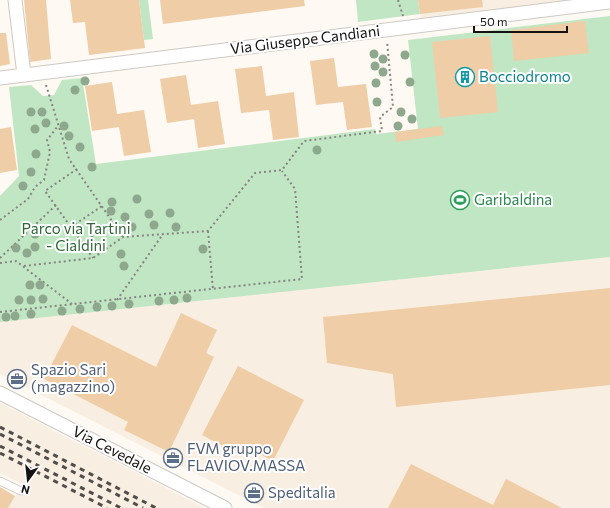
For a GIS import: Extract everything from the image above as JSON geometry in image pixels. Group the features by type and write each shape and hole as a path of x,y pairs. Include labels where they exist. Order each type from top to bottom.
{"street":[{"path":"15,0 24,75"},
{"name":"Via Giuseppe Candiani","path":"0,78 610,2"},
{"name":"Via Cevedale","path":"0,393 225,508"}],"lane":[{"path":"0,481 21,491"}],"path":[{"path":"398,0 402,16"},
{"path":"213,290 208,231 255,173 282,170 304,141 382,131 380,117 393,107 387,40"},
{"path":"48,95 69,159 123,237"},
{"path":"0,220 28,199 35,187 44,180 50,152 47,140 58,126"},
{"path":"77,169 45,191 93,258"},
{"path":"0,312 213,290 302,279 295,189 282,170"},
{"path":"0,258 56,205"},
{"path":"71,227 102,206"},
{"path":"83,243 113,222"},
{"path":"24,266 93,258 123,237 208,231"},
{"path":"117,300 163,234"},
{"path":"0,263 16,261 72,304"}],"shaded area":[{"path":"418,0 610,0 422,26"},
{"path":"610,257 610,508 264,508 0,374 0,322"},
{"path":"0,403 205,508 0,508 0,487 15,496 26,486 0,473"}],"green space":[{"path":"139,0 148,0 153,39 144,40"},
{"path":"356,0 418,0 420,14 358,22"},
{"name":"Parco via Tartini - Cialdini","path":"610,16 610,257 0,322 0,196 19,176 9,87 31,85 43,96 54,95 62,80 82,78 96,164 375,129 376,134 418,129 408,40"}],"building":[{"path":"24,0 46,0 51,59 30,62"},
{"path":"70,0 139,0 145,48 89,55 85,22 73,23"},
{"path":"160,0 304,0 305,6 163,24"},
{"path":"418,0 482,0 483,7 420,14"},
{"path":"585,21 589,53 514,61 511,30"},
{"path":"0,33 6,33 10,64 0,66"},
{"name":"Bocciodromo","path":"490,36 498,112 440,118 432,42"},
{"path":"334,58 338,87 366,84 372,127 347,130 343,102 316,105 310,61"},
{"path":"262,66 266,96 294,92 299,137 273,140 269,110 241,113 235,69"},
{"path":"186,75 191,105 218,101 225,144 198,148 194,119 167,123 160,79"},
{"path":"112,82 117,114 144,110 151,152 124,156 119,127 92,131 85,86"},
{"path":"442,126 444,135 396,142 395,132"},
{"path":"11,127 17,170 0,173 0,129"},
{"path":"610,288 610,385 396,407 393,374 327,363 323,317"},
{"path":"181,313 217,330 206,353 214,357 169,452 124,430 128,422 44,379 72,325 156,367"},
{"path":"238,366 304,400 273,461 241,444 236,453 202,435"},
{"path":"411,464 493,505 506,479 562,508 388,508"},
{"path":"0,487 15,496 8,508 0,508"}],"railway":[{"path":"0,427 156,508"},
{"path":"0,434 143,508"},
{"path":"0,446 121,508"},
{"path":"0,453 107,508"}],"place":[{"name":"Bocciodromo","path":"465,77"},
{"name":"Garibaldina","path":"460,200"},
{"name":"Spazio Sari (magazzino)","path":"17,379"},
{"name":"FVM gruppo FLAVIOV.MASSA","path":"173,458"},
{"name":"Speditalia","path":"254,493"}]}
